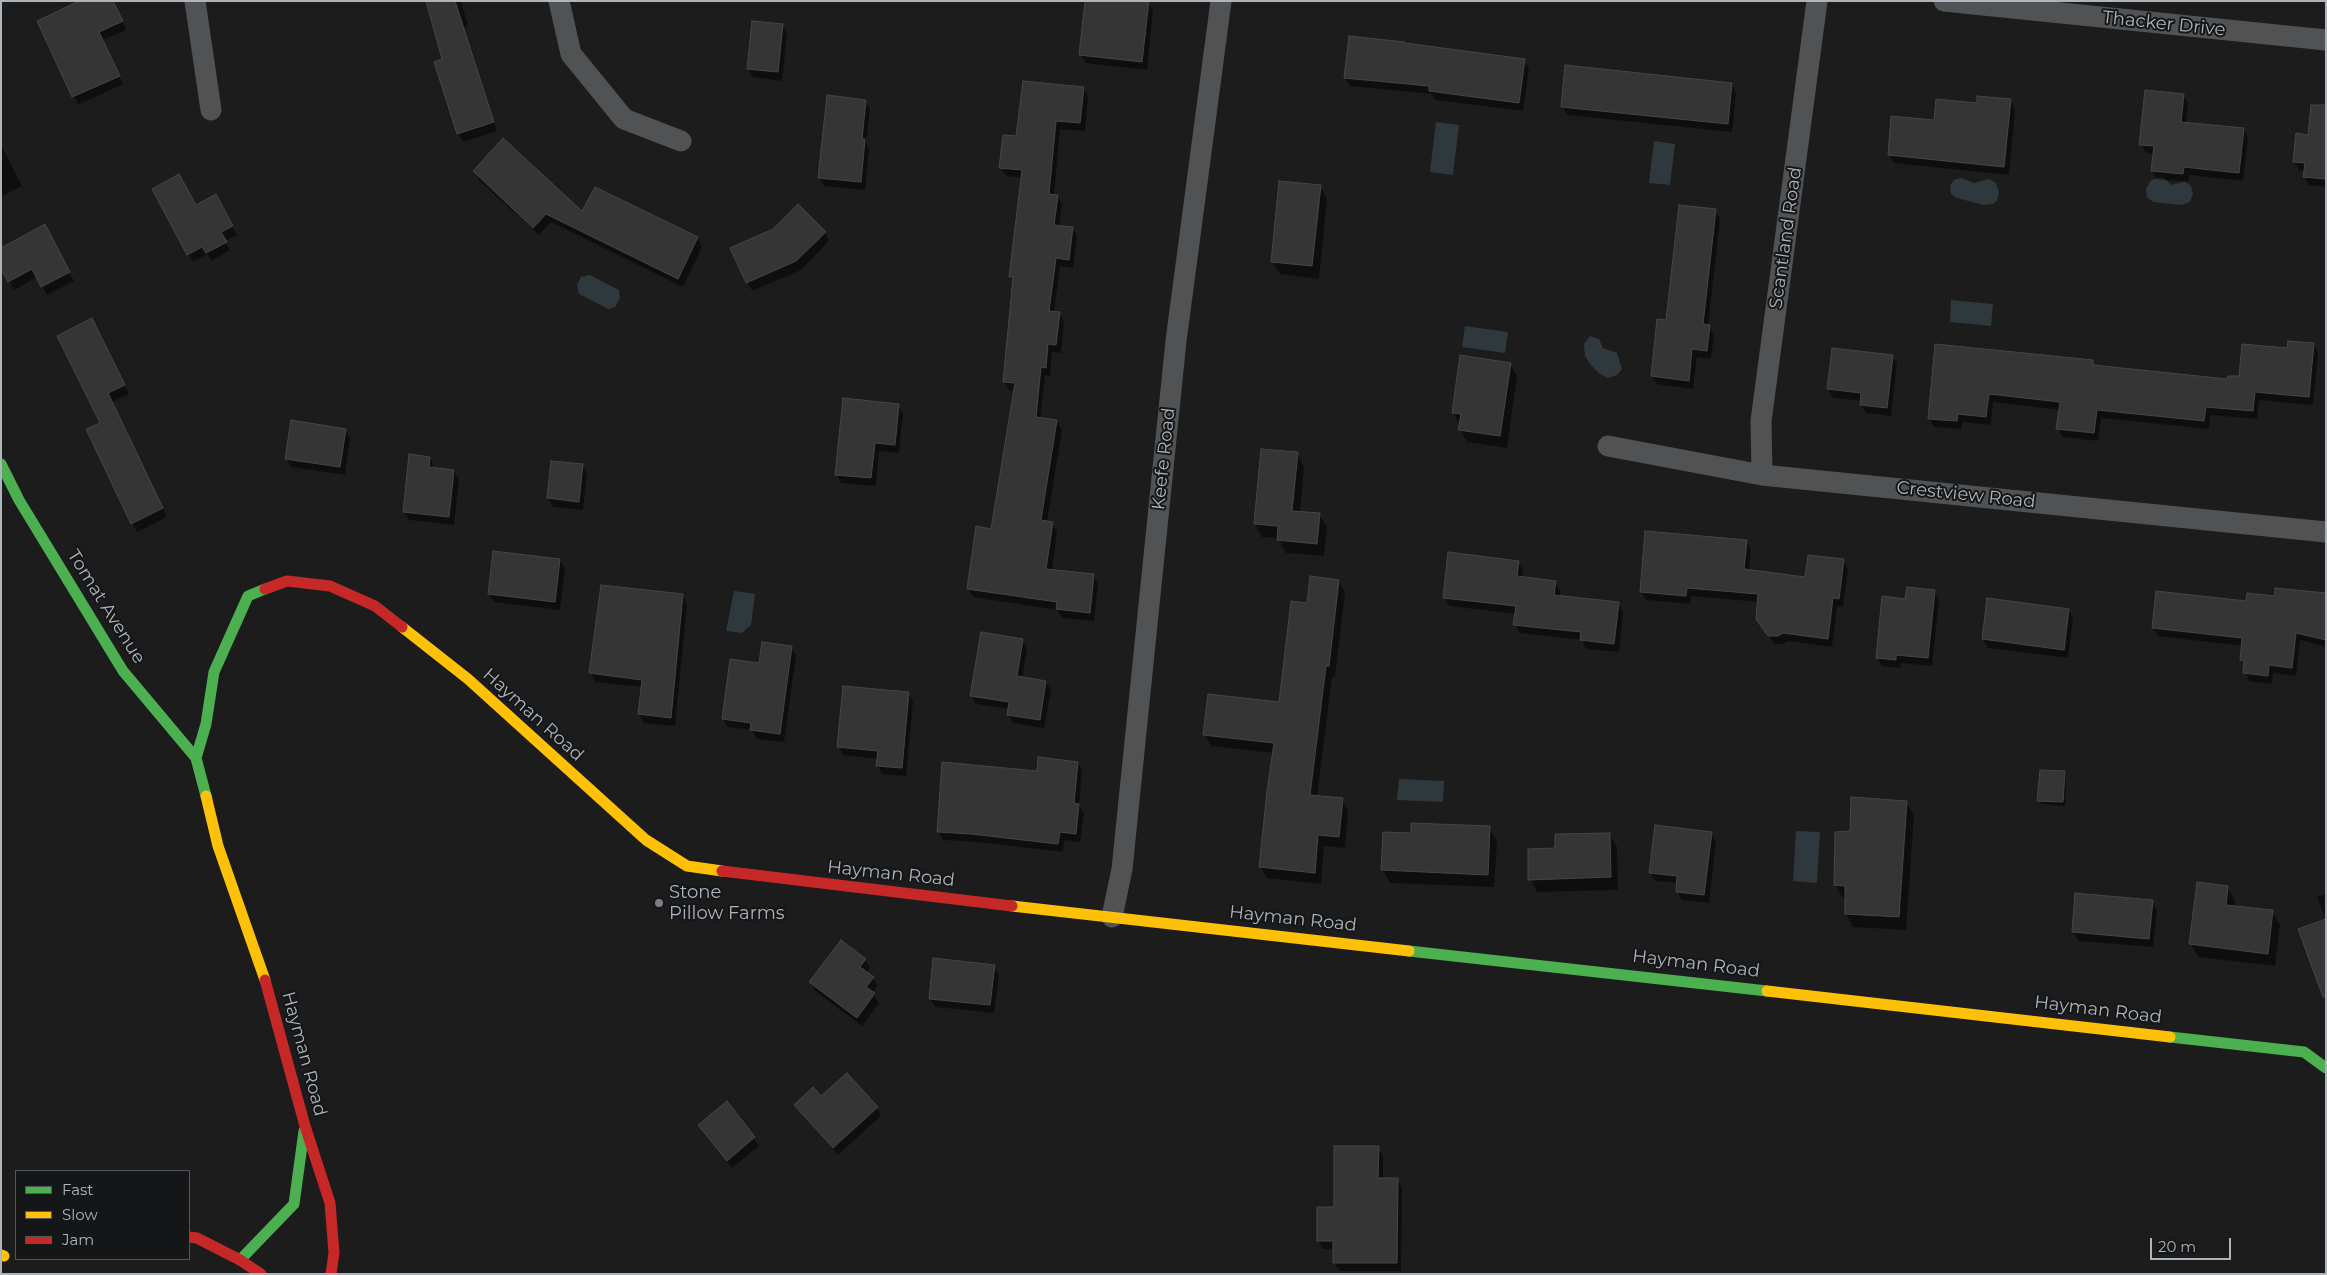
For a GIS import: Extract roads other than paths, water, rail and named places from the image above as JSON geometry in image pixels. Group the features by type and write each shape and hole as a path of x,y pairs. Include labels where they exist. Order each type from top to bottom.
{"street":[{"path":"195,1 210,110"},
{"path":"558,1 571,54 624,119 681,141"},
{"name":"Keefe Road","path":"1112,917 1122,869 1176,341 1221,1"},
{"name":"Scantland Road","path":"1762,475 1761,421 1818,1"},
{"name":"Thacker Drive","path":"1944,1 2326,40"},
{"name":"Crestview Road","path":"1608,446 1762,475 2326,532"},
{"name":"Tomat Avenue","path":"1,464 19,500 123,671 196,758"},
{"name":"Hayman Road","path":"330,1274 334,1253 330,1203 305,1126 267,986 218,846 196,758 206,724 214,672 248,596 287,581 330,586 375,606 468,679 646,840 687,866 737,874 1422,950 2304,1052 2326,1068"},
{"path":"240,1260 294,1204 305,1126"},
{"path":"190,1237 197,1238 240,1260 261,1274"},
{"path":"2,1256 15,1253"}],"place":[{"name":"Stone Pillow Farms","path":"659,903"}]}
